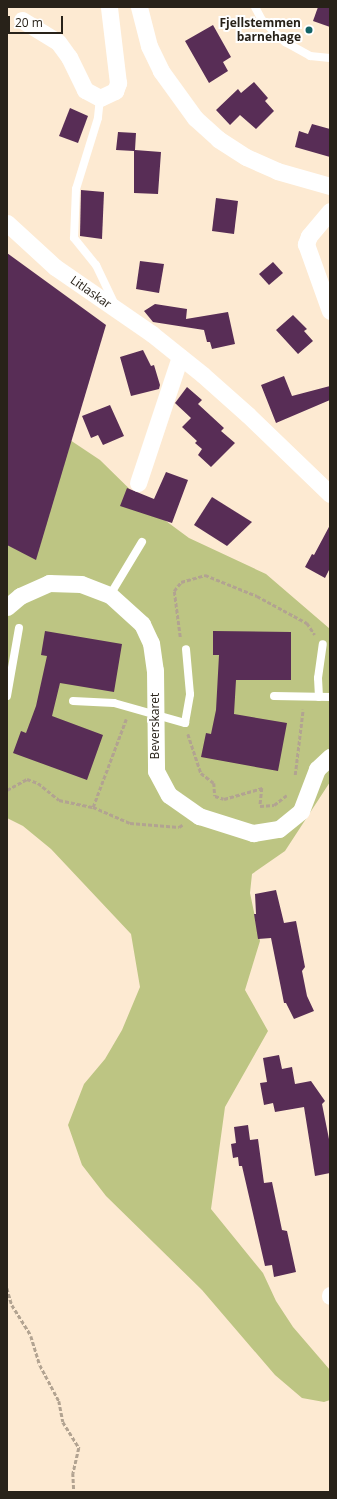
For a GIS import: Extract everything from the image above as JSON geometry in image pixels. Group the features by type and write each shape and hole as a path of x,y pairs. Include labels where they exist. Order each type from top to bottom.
{"street":[{"path":"22,20 58,42 69,57 85,90 100,98 115,92 118,83 109,7"},
{"path":"139,7 149,46 161,71 195,118 218,139 246,158 291,176 330,186"},
{"path":"330,211 309,236 306,244 330,311"},
{"name":"Litlaskar","path":"7,223 55,267 180,356 248,415 330,494"},
{"path":"138,483 180,356"},
{"name":"Beverskaret","path":"7,606 25,594 49,583 81,584 110,595 142,624 151,643 155,670 155,760 158,778 169,795 199,816 253,833 279,829 301,811 317,769 330,757"}],"lane":[{"path":"255,7 262,20 285,42 310,56 330,58"},
{"path":"100,98 98,118 76,189 74,238 96,265 106,282 116,310"},
{"path":"110,595 142,542"},
{"path":"7,696 19,628"},
{"path":"319,696 318,678 323,644"},
{"path":"73,700 114,703 185,723 190,694 186,650"},
{"path":"274,696 330,697"}],"path":[{"path":"186,650 179,635 174,591 181,582 205,575 257,596 307,623 323,644"},
{"path":"294,783 305,696"},
{"path":"93,807 130,707"},
{"path":"185,723 201,773 214,784 214,796 224,799 262,788 260,806 274,805 286,796 290,790"},
{"path":"7,790 27,779 38,783 59,800 93,807 130,823 179,827 199,816"},
{"path":"7,1288 12,1305 31,1336 40,1365 59,1401 63,1422 79,1448 73,1473 74,1492"}],"green space":[{"path":"7,412 70,440 100,460 151,510 189,538 266,574 330,629 330,782 285,851 252,874 250,893 260,941 245,990 268,1031 225,1107 211,1209 263,1273 276,1301 293,1327 330,1370 330,1400 324,1402 302,1398 275,1375 202,1290 106,1196 82,1165 68,1125 84,1084 105,1059 122,1030 140,987 131,934 51,849 23,826 7,818"}],"building":[{"path":"318,7 330,7 330,27 313,21"},
{"path":"213,25 231,57 223,62 228,71 209,83 185,41"},
{"path":"254,82 268,98 265,101 274,111 256,129 240,115 230,125 216,110 238,89 241,93"},
{"path":"70,108 88,116 78,143 59,136"},
{"path":"312,124 330,129 330,157 295,147 299,131 308,134"},
{"path":"118,132 136,133 135,150 161,152 158,194 134,193 134,151 116,150"},
{"path":"81,190 104,192 102,239 80,236"},
{"path":"216,198 238,201 234,234 212,231"},
{"path":"7,253 106,325 36,560 7,545"},
{"path":"140,261 164,264 159,293 136,289"},
{"path":"273,262 283,273 269,285 259,274"},
{"path":"155,304 187,309 186,319 228,312 235,344 212,349 210,342 207,342 204,330 153,322 144,311"},
{"path":"293,315 307,329 304,331 313,341 298,354 276,330"},
{"path":"143,350 151,366 154,365 160,385 159,389 131,396 120,357"},
{"path":"284,376 292,396 330,386 330,400 276,423 261,385"},
{"path":"187,387 202,400 198,404 224,428 221,431 235,443 211,467 198,455 202,449 195,443 197,441 182,427 191,418 175,403"},
{"path":"110,405 124,436 103,445 98,435 91,438 82,416"},
{"path":"166,472 188,480 172,523 120,506 127,488 154,499"},
{"path":"212,497 252,522 227,546 194,525"},
{"path":"330,525 330,568 325,578 305,567 312,554 314,555"},
{"path":"45,631 122,644 114,692 60,683 52,716 103,735 87,780 13,753 21,731 26,733 36,706 47,656 41,655"},
{"path":"213,631 291,632 291,680 236,680 234,714 287,723 278,771 201,757 206,733 211,734 216,710 219,655 213,655"},
{"path":"276,890 284,923 296,921 305,967 302,971 307,996 314,1011 294,1019 286,1003 284,1003 271,938 258,939 254,914 256,914 255,894"},
{"path":"279,1055 282,1069 292,1067 295,1084 311,1081 325,1101 322,1104 330,1144 330,1173 315,1176 304,1107 275,1112 273,1103 264,1105 260,1083 267,1082 263,1058"},
{"path":"248,1125 250,1140 258,1139 264,1183 272,1182 282,1230 287,1231 296,1272 274,1277 272,1265 265,1266 242,1166 239,1166 238,1157 233,1158 231,1144 236,1143 234,1127"}],"place":[{"name":"Fjellstemmen barnehage","path":"309,30"}]}
